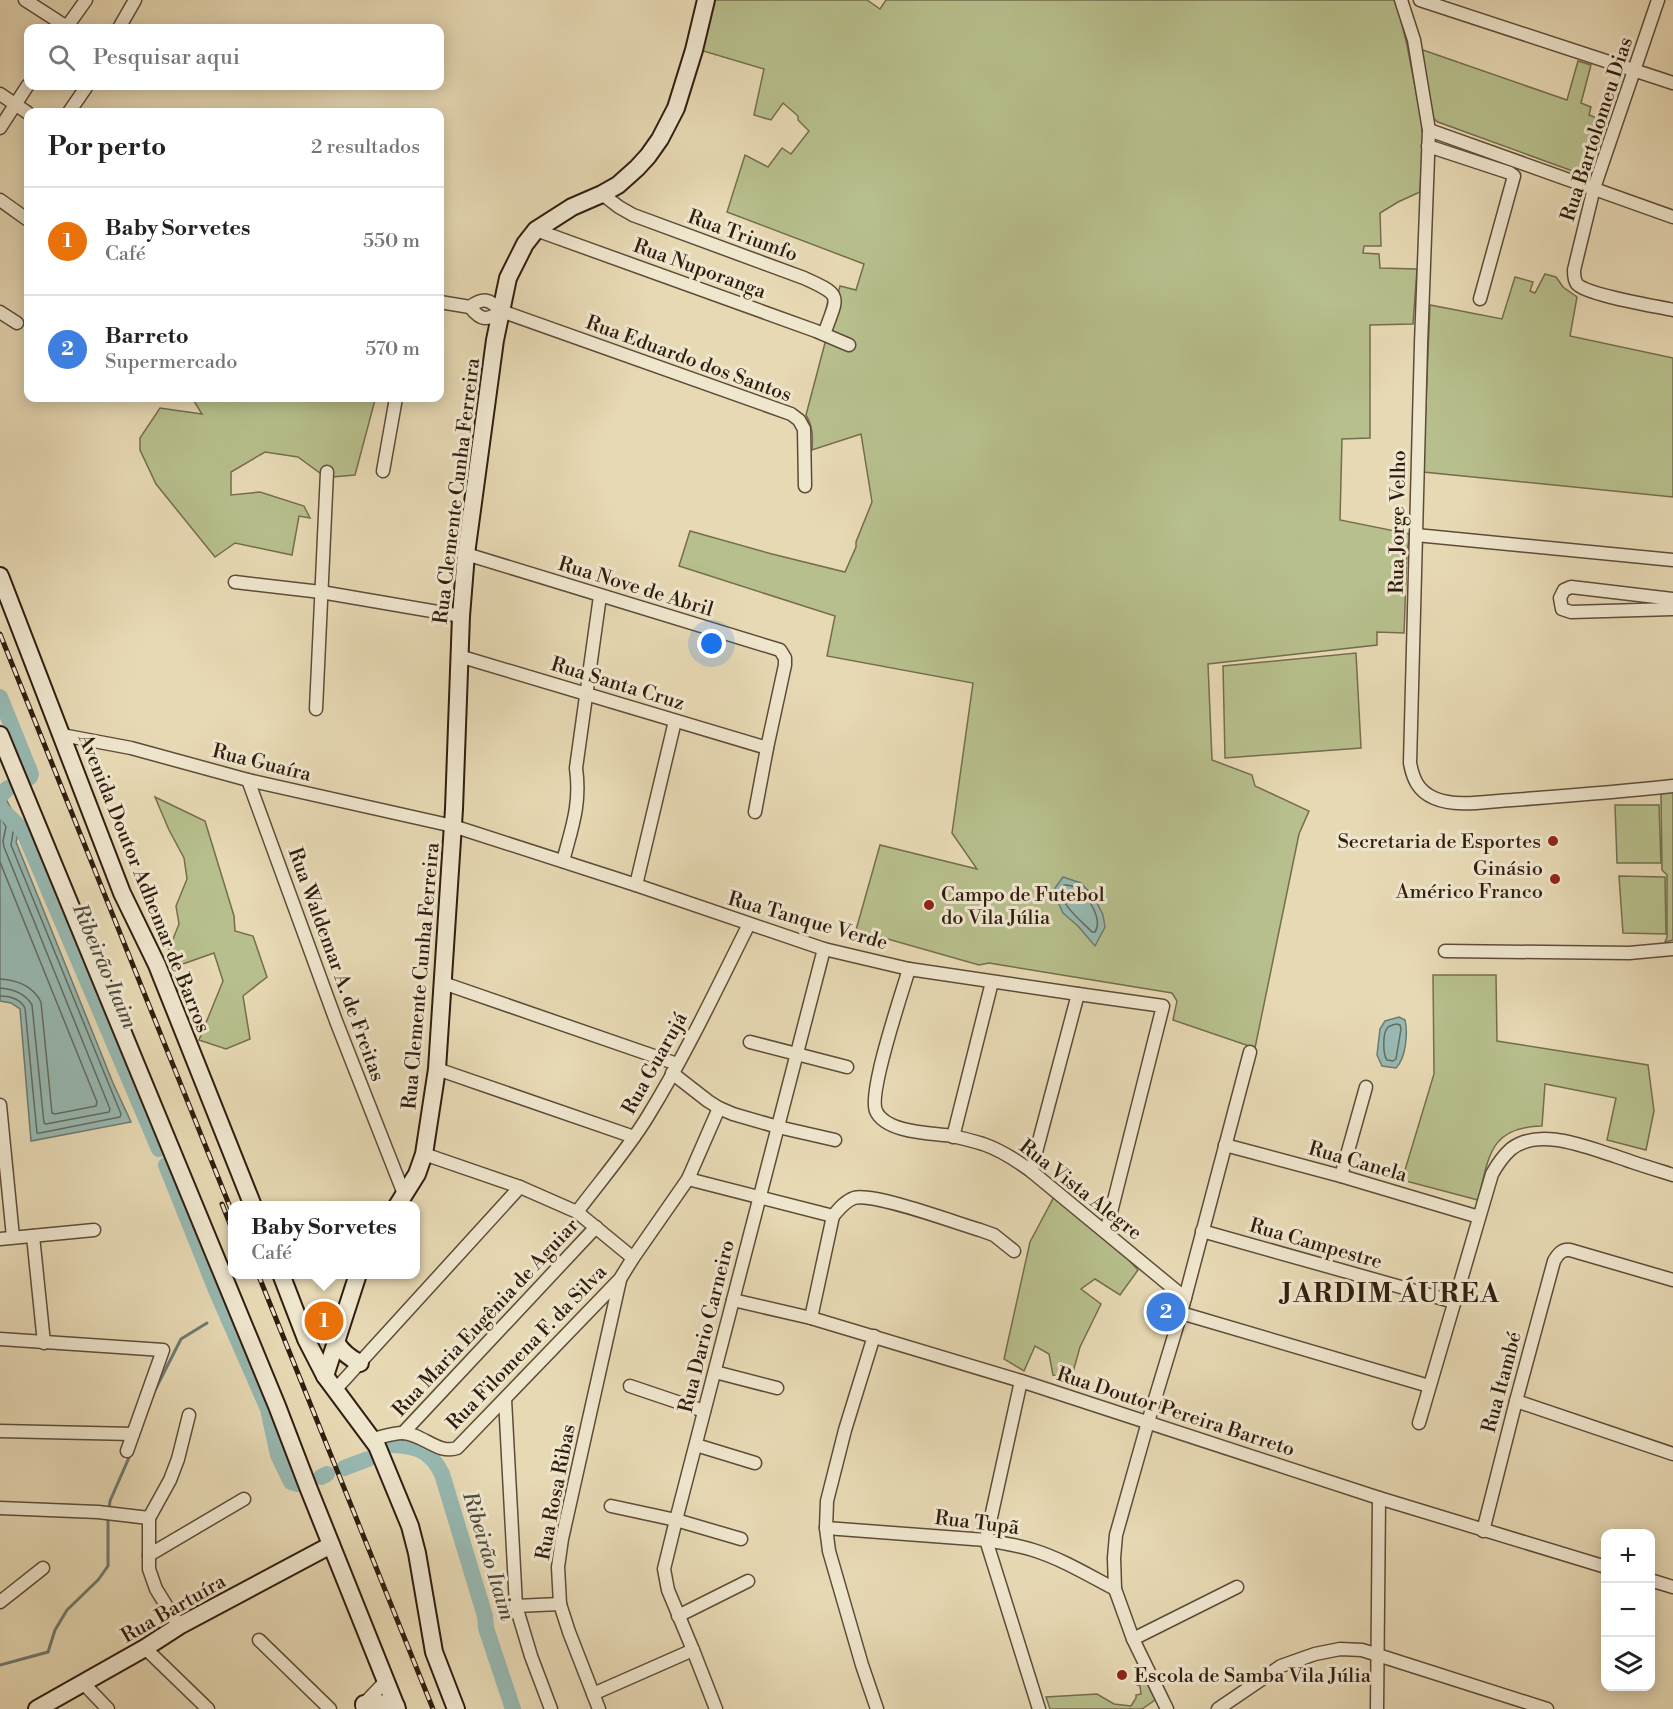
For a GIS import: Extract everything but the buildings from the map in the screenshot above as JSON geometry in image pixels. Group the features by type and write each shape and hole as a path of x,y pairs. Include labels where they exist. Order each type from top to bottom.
{"street":[{"path":"25,0 60,24"},
{"path":"69,24 86,0"},
{"path":"121,24 135,0"},
{"name":"Rua Clemente Cunha Ferreira","path":"401,1200 417,1174 424,1154 437,1069 453,826 459,656 466,555 482,435 508,278 525,244 536,230 572,207 618,185 648,156 671,119 686,79 706,0"},
{"name":"Rua Jorge Velho","path":"1401,0 1414,40 1429,130 1410,763 1413,779 1426,794 1448,802 1597,794 1673,786"},
{"path":"1420,0 1673,83"},
{"name":"Rua Bartolomeu Dias","path":"1658,0 1594,188 1574,270 1577,283 1589,291 1673,310"},
{"path":"0,128 25,90"},
{"path":"72,108 84,90"},
{"path":"0,94 24,110"},
{"path":"1429,130 1673,217"},
{"path":"1428,146 1510,172 1514,176 1480,298"},
{"name":"Rua Triumfo","path":"602,194 633,215 804,278 829,290 834,294 836,301 824,334"},
{"path":"0,200 24,217"},
{"name":"Rua Nuporanga","path":"536,230 849,345"},
{"path":"444,303 470,307 476,315 483,318 491,318 501,311"},
{"name":"Rua Eduardo dos Santos","path":"501,311 796,418 804,429 805,486"},
{"path":"0,312 16,323"},
{"path":"383,471 395,402"},
{"path":"316,709 327,472"},
{"path":"1416,535 1673,560"},
{"name":"Rua Nove de Abril","path":"466,555 780,650 785,658 785,665 767,748"},
{"name":"Avenida Doutor Adhemar de Barros","path":"0,576 122,893 157,965 251,1201"},
{"path":"235,582 321,592 461,616"},
{"path":"1673,599 1570,586 1564,590 1560,598 1562,609 1570,612 1673,609"},
{"path":"562,861 576,812 578,797 576,768 600,596"},
{"name":"Rua Santa Cruz","path":"459,656 767,748"},
{"path":"636,885 675,721"},
{"path":"0,735 277,1406 397,1707"},
{"name":"Rua Guaíra","path":"62,735 131,748 248,780 453,826"},
{"path":"755,812 767,748"},
{"name":"Rua Waldemar A. de Freitas","path":"248,780 401,1200"},
{"name":"Rua Tanque Verde","path":"453,826 824,949 909,969 1163,1006 1106,1232"},
{"name":"Rua Guarujá","path":"577,1212 649,1115 749,924"},
{"name":"Rua Dario Carneiro","path":"716,1709 668,1590 664,1569 824,949"},
{"path":"1444,951 1629,953 1673,949"},
{"name":"Rua Vista Alegre","path":"909,969 877,1080 876,1110 882,1119 902,1129 954,1137 999,1150 1031,1171 1185,1298"},
{"path":"954,1137 992,982"},
{"path":"443,983 674,1068 719,1108 733,1114 835,1140"},
{"path":"1031,1171 1078,994"},
{"path":"750,1042 847,1068"},
{"path":"1167,1709 1133,1639 1115,1589 1116,1535 1181,1313 1250,1052"},
{"path":"437,1069 634,1137"},
{"path":"1341,1176 1366,1088"},
{"path":"0,1105 13,1237"},
{"name":"Rua Filomena F. da Silva","path":"403,1433 447,1450 457,1448 505,1399 620,1279 688,1179 719,1108"},
{"path":"1419,1423 1492,1174 1499,1161 1512,1148 1527,1141 1547,1139 1570,1142 1673,1175"},
{"name":"Rua Canela","path":"1225,1145 1341,1176 1479,1218"},
{"path":"424,1154 520,1187 577,1212 633,1258"},
{"path":"688,1179 833,1216"},
{"path":"335,1390 520,1187"},
{"path":"811,1318 833,1216 846,1202 854,1198 863,1196 882,1199 980,1230 994,1235 1014,1251"},
{"name":"Rua Maria Eugênia de Aguiar","path":"403,1433 596,1227"},
{"path":"0,1239 94,1230"},
{"name":"Rua Campestre","path":"1202,1231 1454,1302"},
{"path":"33,1236 44,1343"},
{"name":"Rua Itambé","path":"1483,1531 1557,1255 1565,1250 1673,1280"},
{"path":"283,1279 306,1339 325,1376 378,1448 410,1526 417,1553 434,1652 456,1709"},
{"path":"325,1376 357,1279"},
{"name":"Rua Rosa Ribas","path":"599,1709 560,1604 558,1567 562,1539 620,1279"},
{"name":"Rua Doutor Pereira Barreto","path":"733,1300 811,1318 1021,1381 1379,1498 1601,1566"},
{"path":"1181,1313 1429,1386"},
{"path":"874,1336 845,1430 827,1501 826,1528 829,1551 877,1709"},
{"path":"0,1339 163,1350 128,1451"},
{"path":"336,1342 342,1351 360,1363"},
{"path":"715,1372 777,1388"},
{"path":"1021,1381 986,1540 1039,1709"},
{"path":"630,1386 704,1411"},
{"path":"505,1399 516,1606 531,1656 551,1709"},
{"path":"1516,1401 1673,1454"},
{"path":"179,1626 156,1589 149,1569 149,1518 170,1480 189,1415"},
{"path":"0,1431 134,1434"},
{"path":"378,1448 403,1433"},
{"path":"696,1446 755,1463"},
{"path":"1377,1709 1379,1498"},
{"path":"149,1555 244,1499"},
{"path":"611,1506 676,1520 741,1539"},
{"path":"0,1508 98,1512 149,1518"},
{"name":"Rua Tupã","path":"826,1528 986,1540 1030,1549 1115,1589"},
{"name":"Rua Bartuíra","path":"37,1709 145,1648 179,1626 331,1545"},
{"path":"0,1602 43,1568"},
{"path":"678,1616 748,1581"},
{"path":"1655,1582 1673,1587"},
{"path":"1133,1639 1237,1587"},
{"path":"516,1606 560,1604"},
{"path":"259,1640 330,1709"},
{"path":"145,1648 208,1709"},
{"path":"1218,1709 1281,1666 1315,1654 1340,1649 1362,1650 1547,1709"},
{"path":"593,1694 693,1650"},
{"path":"361,1706 386,1681"},
{"path":"82,1683 108,1709"},
{"path":"361,1706 379,1703 397,1707"}],"green space":[{"path":"713,0 867,0 880,9 886,0 1396,0 1423,128 1420,192 1380,213 1381,246 1364,246 1363,253 1379,254 1380,268 1417,269 1413,324 1370,325 1370,438 1342,439 1340,520 1410,534 1407,552 1404,633 1377,632 1377,645 1208,664 1212,760 1252,775 1255,786 1309,811 1299,834 1255,1048 1173,1020 1177,1001 1172,993 989,963 979,965 856,930 880,845 977,869 952,833 973,683 827,656 835,616 679,566 690,531 845,572 872,502 861,434 812,450 812,432 806,415 840,286 856,290 864,264 727,212 745,155 768,167 782,148 791,154 809,131 798,120 798,116 783,103 771,120 754,115 764,69 700,50"},
{"path":"1420,49 1567,100 1578,61 1591,65 1581,103 1591,107 1589,115 1605,121 1588,169 1578,173 1438,122 1432,117"},
{"path":"1545,274 1556,277 1563,287 1577,297 1570,336 1673,358 1673,497 1423,472 1430,305 1502,319 1515,277 1533,282 1530,291 1535,293"},
{"path":"194,402 374,402 355,475 324,476 298,457 265,452 231,472 231,495 260,492 304,506 310,518 299,516 292,555 235,543 215,557 156,484 140,450 140,438 160,408 202,414"},
{"path":"1356,653 1361,748 1225,758 1223,666"},
{"path":"1673,792 1673,940 1665,942 1667,937 1667,875 1662,870 1661,794"},
{"path":"155,797 205,821 234,916 235,931 253,936 267,977 243,996 250,1039 226,1049 199,1040 223,981 214,953 177,966 167,954 179,924 176,906 187,879 184,858"},
{"path":"1615,805 1659,805 1661,863 1617,863"},
{"path":"1619,876 1665,877 1666,934 1623,933"},
{"path":"1433,975 1496,975 1497,1041 1648,1065 1654,1111 1646,1150 1607,1140 1616,1098 1545,1084 1542,1126 1511,1132 1494,1147 1485,1170 1478,1200 1402,1180 1434,1074"},
{"path":"1055,1195 1102,1232 1138,1270 1120,1295 1095,1279 1081,1289 1101,1304 1080,1347 1070,1383 1053,1375 1049,1354 1035,1346 1024,1371 1004,1359 1030,1242"},
{"path":"1142,1672 1155,1700 1142,1709 1050,1709 1046,1697 1097,1694 1114,1704 1131,1706 1136,1695 1141,1694 1140,1686 1135,1684"}],"water":[{"path":"0,788 20,825 16,842 113,1083 131,1122 31,1141 20,1009 11,1003 0,1001"},
{"path":"1063,877 1081,883 1094,897 1103,915 1105,927 1095,946 1063,913 1055,895 1055,888"},
{"path":"1399,1017 1405,1020 1406,1025 1402,1058 1396,1068 1382,1066 1377,1055 1380,1029 1385,1021"}],"waterway":[{"name":"Ribeirão Itaim","path":"0,697 31,774 30,777"},
{"name":"Ribeirão Itaim","path":"0,796 8,788"},
{"name":"Ribeirão Itaim","path":"0,808 23,830 159,1149"},
{"name":"Ribeirão Itaim","path":"166,1165 216,1290 268,1409 278,1455 291,1482 298,1484"},
{"path":"152,1396 181,1339 207,1323"},
{"name":"Ribeirão Itaim","path":"393,1445 422,1451 433,1460 442,1474 485,1616 486,1628 513,1709"},
{"path":"109,1510 110,1501 131,1453"},
{"name":"Ribeirão Itaim","path":"344,1468 368,1459"},
{"name":"Ribeirão Itaim","path":"321,1477 327,1474"},
{"path":"0,1665 48,1652 55,1630 67,1610 98,1580 108,1566 108,1517"}],"railway":[{"path":"0,634 228,1202"},
{"path":"222,1204 228,1219"},
{"path":"260,1279 433,1709"}],"place":[{"name":"Secretaria de Esportes","path":"1553,841"},
{"name":"Ginásio Américo Franco","path":"1555,879"},
{"name":"Campo de Futebol do Vila Júlia","path":"929,905"},
{"name":"Barreto","path":"1166,1312"},
{"name":"Baby Sorvetes","path":"324,1321"},
{"name":"Escola de Samba Vila Júlia","path":"1122,1675"}],"district":[{"name":"JARDIM ÁUREA","path":"1391,1293"}]}
